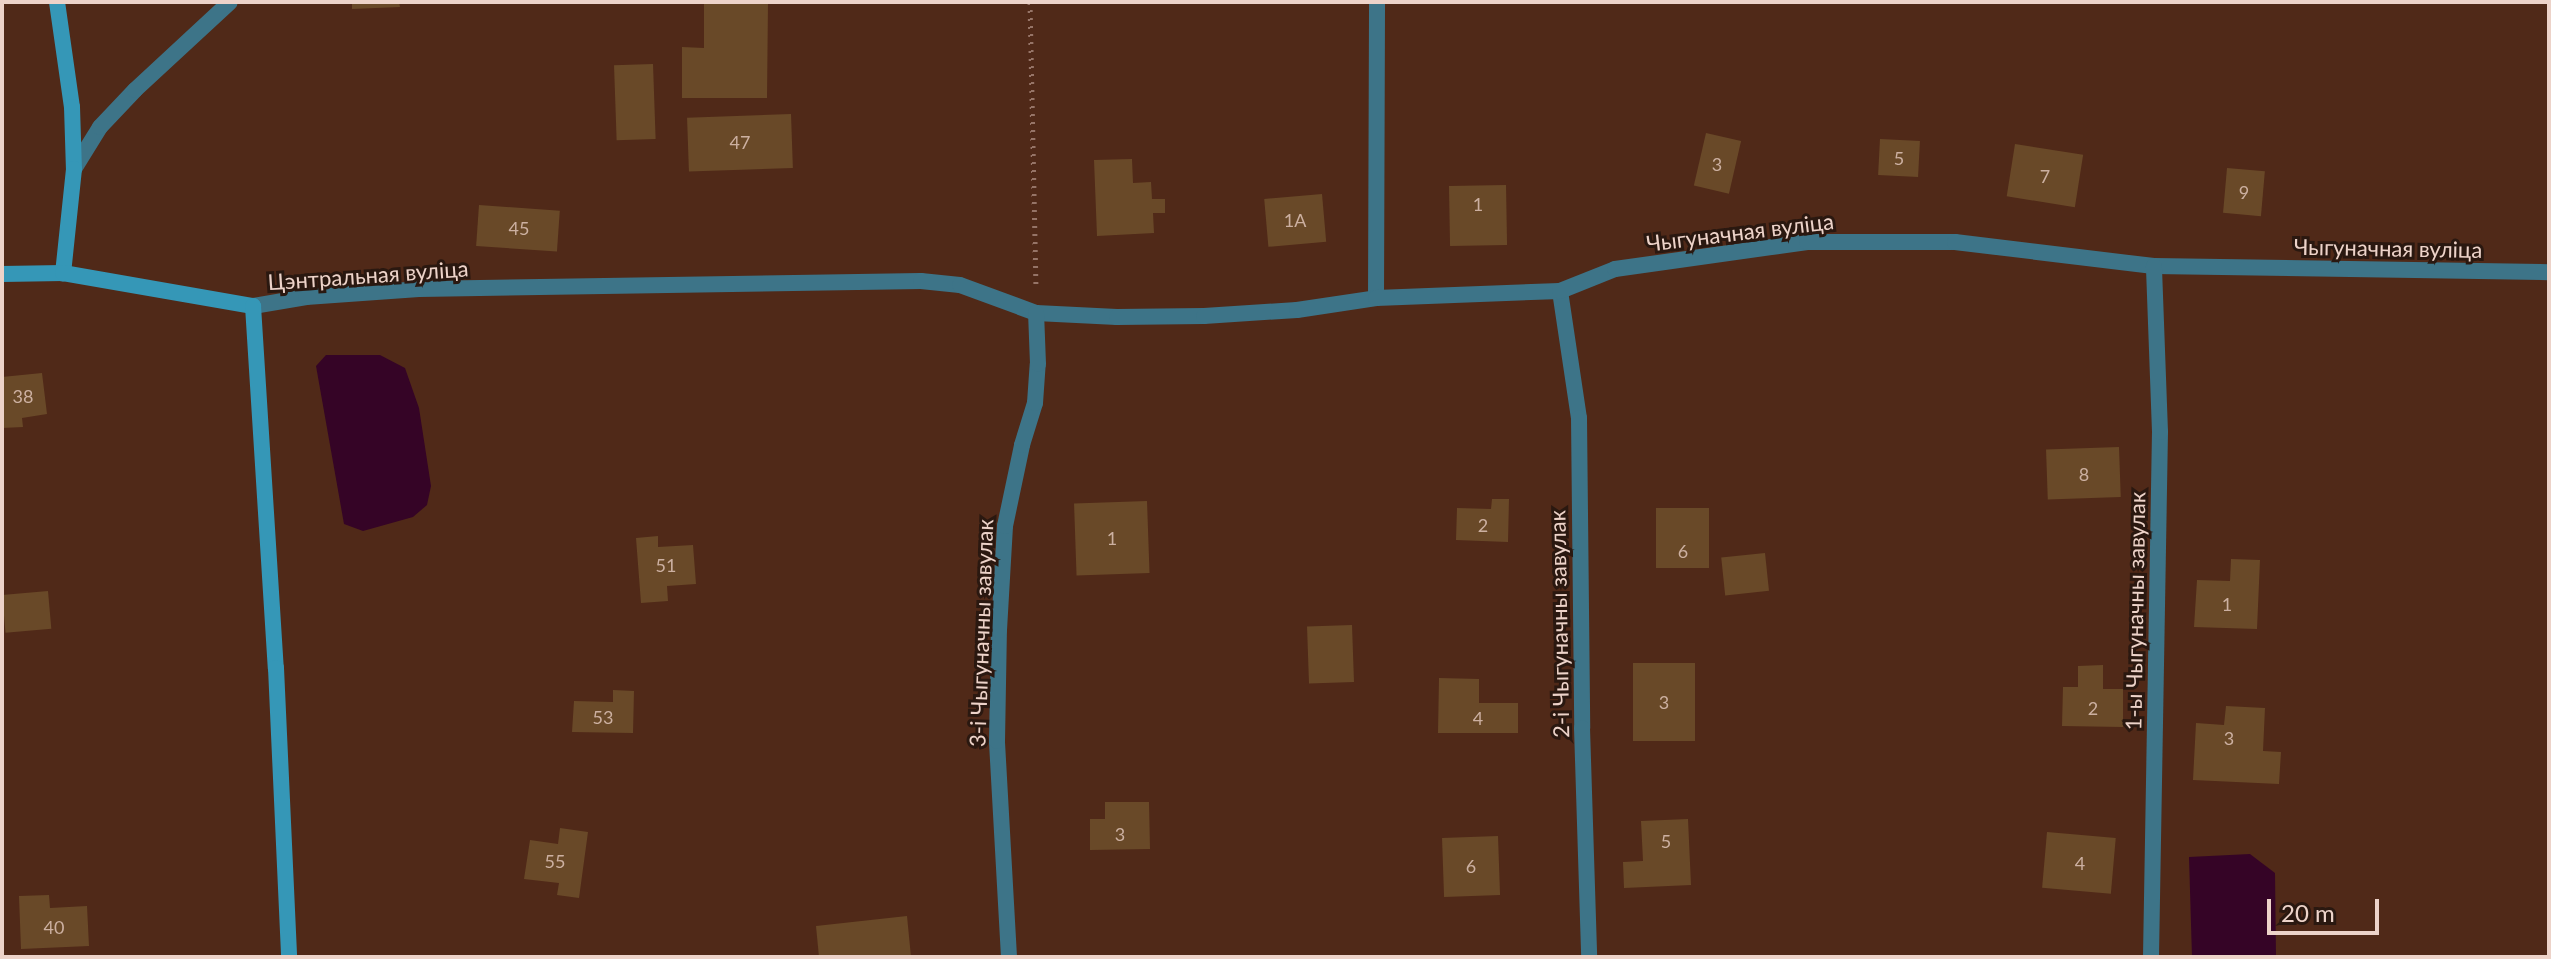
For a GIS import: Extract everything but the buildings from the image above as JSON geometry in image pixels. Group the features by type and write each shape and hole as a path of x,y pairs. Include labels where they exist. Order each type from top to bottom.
{"street":[{"path":"57,2 72,107 74,169 63,273"},
{"path":"74,169 100,127 135,90 230,2"},
{"path":"1376,298 1377,2"},
{"name":"Чыгуначная вуліца","path":"1036,313 1117,317 1204,316 1297,310 1376,298 1560,291 1615,269 1807,242 1955,242 2154,266 2549,272"},
{"name":"1-ы Чыгуначны завулак","path":"2151,957 2160,432 2154,266"},
{"path":"2,274 63,273 253,306"},
{"name":"Цэнтральная вуліца","path":"289,957 276,668 253,306 306,297 419,289 921,281 960,285 1036,313"},
{"name":"2-і Чыгуначны завулак","path":"1560,291 1579,418 1589,957"},
{"name":"3-і Чыгуначны завулак","path":"1009,957 997,741 999,630 1005,526 1035,403 1038,364 1036,313"}],"path":[{"path":"1030,2 1036,313"}],"shaded area":[{"path":"326,355 380,355 405,368 419,408 431,486 427,505 413,517 363,531 344,524 316,366"},
{"path":"2250,854 2275,873 2276,957 2192,957 2189,857"}]}
